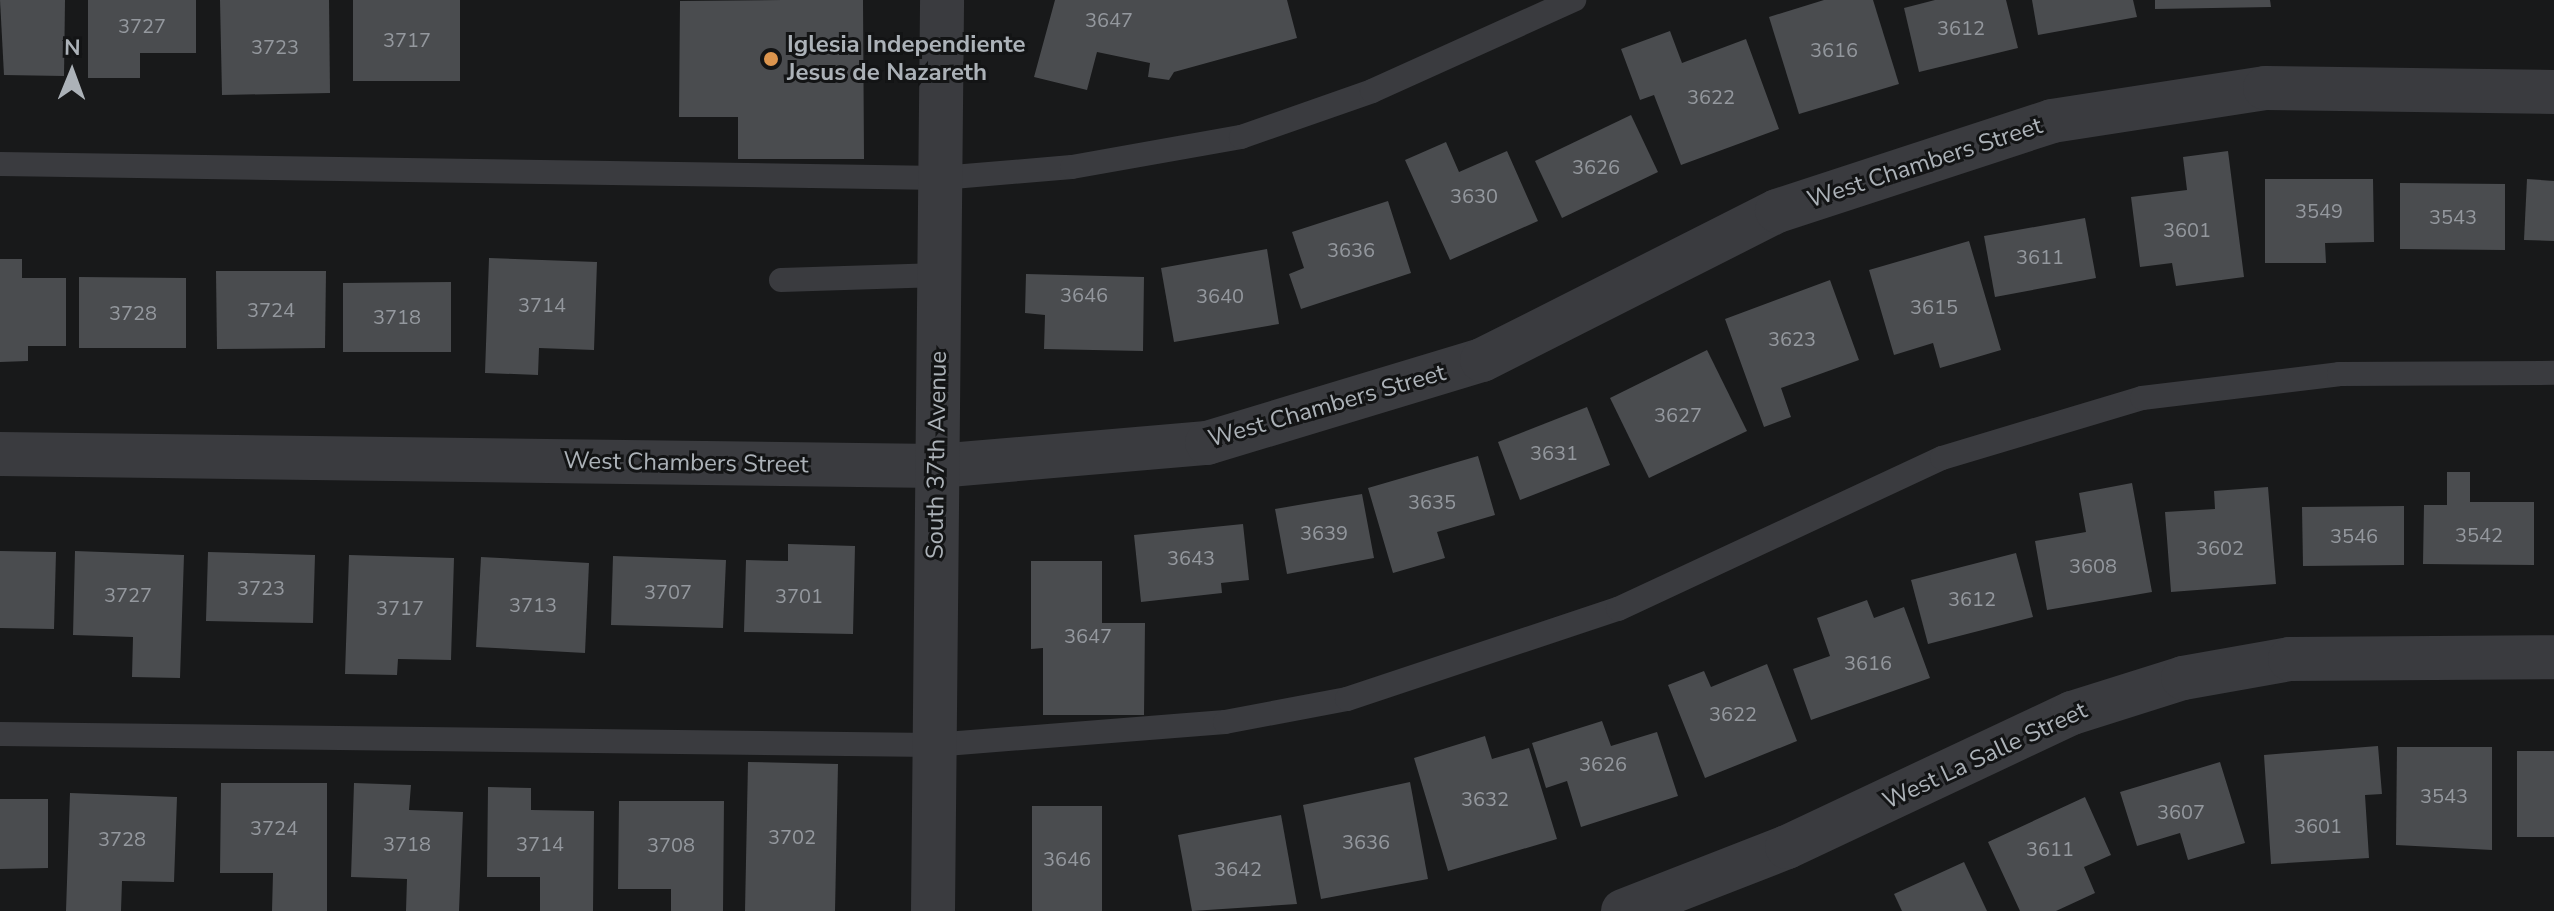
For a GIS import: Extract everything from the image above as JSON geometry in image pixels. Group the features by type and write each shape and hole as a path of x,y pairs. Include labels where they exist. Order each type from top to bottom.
{"street":[{"name":"South 37th Avenue","path":"933,911 942,0"},
{"name":"West Chambers Street","path":"0,454 937,466 1207,443 1482,360 1777,211 2052,121 2265,88 2554,92"},
{"name":"West La Salle Street","path":"1623,911 1787,847 2072,713 2183,678 2290,659 2554,657"}],"lane":[{"path":"0,164 941,178 1072,167 1241,137 1372,91 1574,0"},
{"path":"781,280 940,275"},
{"path":"0,734 933,745 1225,722 1347,699 1618,609 1942,458 2142,398 2339,374 2554,373"}],"building":[{"path":"0,0 65,0 64,76 4,75"},
{"path":"88,0 196,0 196,53 140,53 140,78 88,78"},
{"path":"220,0 329,0 330,93 222,95"},
{"path":"353,0 460,0 460,81 353,81"},
{"name":"Iglesia Independiente Jesus de Nazareth","path":"863,0 864,159 738,159 738,117 679,117 680,1"},
{"path":"1055,0 1287,0 1297,38 1174,72 1169,80 1148,77 1150,63 1097,52 1087,90 1034,77"},
{"path":"1824,0 1873,0 1899,84 1799,114 1769,17"},
{"path":"1935,0 2006,0 2018,48 1919,72 1904,8"},
{"path":"2032,0 2133,0 2137,17 2038,35"},
{"path":"2155,0 2270,0 2271,7 2155,9"},
{"path":"1670,31 1682,63 1746,39 1779,129 1681,165 1654,95 1640,100 1621,49"},
{"path":"1631,115 1658,172 1562,218 1535,161"},
{"path":"1446,142 1459,172 1507,151 1538,221 1450,260 1405,160"},
{"path":"2228,151 2244,277 2176,286 2172,263 2140,267 2131,197 2187,190 2183,157"},
{"path":"2265,179 2373,179 2374,242 2325,243 2326,263 2265,263"},
{"path":"2527,179 2554,181 2554,241 2524,240"},
{"path":"2400,183 2505,184 2505,250 2400,249"},
{"path":"1388,201 1411,273 1301,309 1289,274 1304,268 1292,232"},
{"path":"2085,218 2096,278 1995,297 1984,236"},
{"path":"1969,241 2001,350 1940,368 1933,343 1894,355 1869,270"},
{"path":"1267,249 1279,324 1174,342 1161,268"},
{"path":"489,258 597,262 594,350 539,348 538,375 485,373"},
{"path":"0,259 22,259 22,278 66,278 66,346 28,346 28,361 0,362"},
{"path":"216,271 326,271 325,348 217,349"},
{"path":"1026,274 1144,277 1143,351 1044,349 1045,315 1025,313"},
{"path":"79,277 186,278 186,348 79,348"},
{"path":"1830,280 1859,360 1781,388 1791,417 1764,427 1725,319"},
{"path":"451,282 451,352 343,352 343,283"},
{"path":"1707,350 1747,431 1649,478 1610,398"},
{"path":"1587,407 1610,465 1520,500 1498,442"},
{"path":"1478,456 1495,515 1437,532 1445,558 1393,573 1368,488"},
{"path":"2447,472 2470,472 2470,502 2534,502 2534,565 2423,564 2424,505 2447,505"},
{"path":"2132,483 2152,592 2047,610 2035,541 2086,532 2079,493"},
{"path":"2268,487 2276,584 2171,592 2165,512 2215,509 2214,491"},
{"path":"1362,494 1374,558 1287,574 1275,509"},
{"path":"2404,506 2404,565 2303,566 2302,507"},
{"path":"1243,524 1249,580 1221,583 1222,593 1141,602 1134,535"},
{"path":"788,544 855,546 853,634 744,632 746,560 788,561"},
{"path":"0,551 56,552 54,629 0,628"},
{"path":"75,551 184,555 180,678 132,677 133,637 73,635"},
{"path":"208,552 315,555 313,623 206,621"},
{"path":"2016,553 2033,617 1928,644 1911,580"},
{"path":"349,555 454,558 451,660 398,659 397,675 345,674"},
{"path":"613,556 726,560 723,628 611,625"},
{"path":"481,557 589,563 585,653 476,647"},
{"path":"1031,561 1102,561 1102,623 1145,623 1144,715 1043,715 1043,648 1031,649"},
{"path":"1867,600 1874,618 1904,607 1930,678 1811,720 1793,669 1830,656 1817,618"},
{"path":"1767,664 1797,741 1705,778 1668,685 1704,671 1711,687"},
{"path":"1602,721 1611,746 1657,732 1678,796 1581,827 1567,781 1546,788 1532,743"},
{"path":"1485,736 1492,759 1529,748 1557,839 1448,871 1414,758"},
{"path":"2378,746 2382,794 2365,795 2369,858 2271,864 2264,755"},
{"path":"2397,747 2492,747 2492,850 2396,845"},
{"path":"2517,751 2554,751 2554,837 2517,837"},
{"path":"748,762 838,764 835,911 745,911"},
{"path":"2220,762 2245,843 2188,860 2180,833 2137,846 2120,792"},
{"path":"1410,782 1428,879 1321,899 1303,805"},
{"path":"221,783 327,783 327,911 272,911 273,873 220,873"},
{"path":"354,783 411,785 409,810 463,812 459,911 406,911 407,879 351,877"},
{"path":"488,787 531,788 531,810 594,811 593,911 540,911 540,877 487,877"},
{"path":"70,793 177,797 174,882 122,881 121,911 66,911"},
{"path":"2085,797 2111,855 2084,867 2095,893 2056,911 2020,911 1988,842"},
{"path":"0,799 48,799 48,868 0,869"},
{"path":"619,801 724,801 723,911 671,911 671,889 618,889"},
{"path":"1032,806 1102,806 1102,911 1032,911"},
{"path":"1281,815 1297,904 1192,911 1178,835"},
{"path":"1964,862 1987,911 1902,911 1894,894"}],"place":[{"name":"Iglesia Independiente Jesus de Nazareth","path":"771,59"}]}
